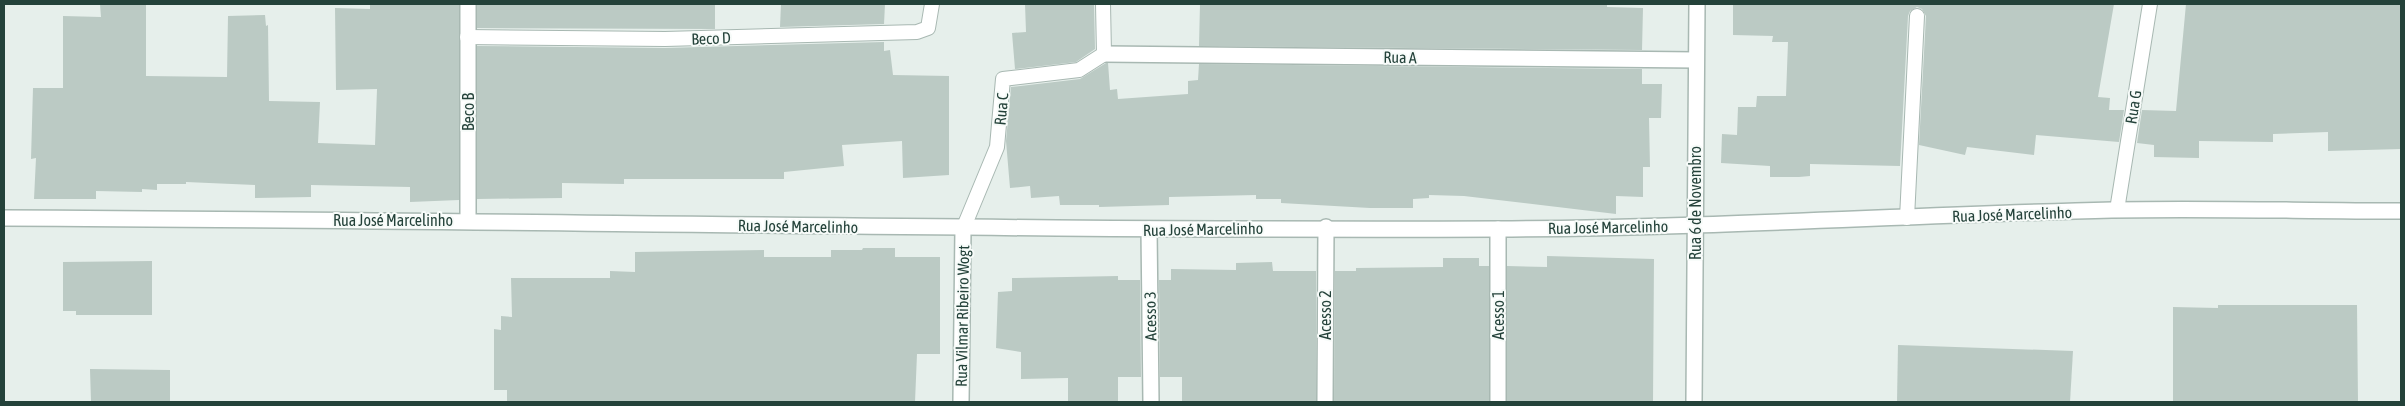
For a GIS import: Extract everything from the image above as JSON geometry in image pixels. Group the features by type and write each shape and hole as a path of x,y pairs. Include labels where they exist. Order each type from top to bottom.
{"street":[{"name":"Beco B","path":"468,4 468,220"},
{"name":"Rua 6 de Novembro","path":"1694,402 1697,4"},
{"name":"Rua A","path":"1104,54 1696,60"},
{"name":"Rua José Marcelinho","path":"4,218 468,220 963,229 1326,227 1498,229 1694,225 2117,210 2401,211"},
{"name":"Acesso 2","path":"1325,402 1326,227"},
{"name":"Rua Vilmar Ribeiro Wogt","path":"961,402 963,229"},
{"name":"Acesso 3","path":"1149,229 1151,402"},
{"name":"Acesso 1","path":"1498,229 1498,402"}],"lane":[{"name":"Beco D","path":"467,37 665,39 917,32 928,28 932,4"},
{"path":"1103,4 1104,54"},
{"name":"Rua G","path":"2117,210 2150,4"},
{"path":"1907,218 1917,16"},
{"name":"Rua C","path":"963,229 997,147 1003,79 1079,70 1104,54"}],"building":[{"path":"100,4 146,4 146,76 227,77 228,16 265,15 266,26 268,25 269,101 320,102 318,143 375,145 377,89 336,90 335,8 370,9 370,4 459,4 459,200 410,202 410,187 311,185 311,197 255,198 255,185 186,182 186,184 157,184 157,190 142,189 142,192 96,191 96,199 34,199 36,158 31,159 33,88 63,88 63,16 101,17"},
{"path":"477,4 715,4 715,29 477,28"},
{"path":"781,4 885,4 884,24 780,27"},
{"path":"1025,4 1094,4 1095,49 1076,62 1015,69 1012,33 1026,32"},
{"path":"1200,4 1607,4 1607,7 1643,8 1642,50 1199,46"},
{"path":"1733,4 2114,4 2098,97 2110,98 2109,110 2124,110 2119,142 2036,135 2034,155 1967,147 1965,155 1919,145 1926,16 1922,9 1917,7 1910,11 1908,16 1900,166 1810,164 1810,176 1770,177 1770,166 1721,163 1722,134 1737,135 1738,107 1756,107 1757,96 1786,96 1788,42 1772,42 1773,36 1733,35"},
{"path":"2186,4 2401,4 2401,149 2328,151 2328,132 2273,134 2273,142 2199,141 2199,158 2154,157 2154,145 2137,143 2142,110 2176,111"},
{"path":"884,42 884,51 890,50 893,75 949,76 949,175 903,178 902,141 842,145 844,166 784,172 784,179 624,179 624,184 562,183 562,198 477,199 477,46 665,48"},
{"path":"1108,63 1110,90 1117,89 1118,99 1188,94 1188,81 1198,80 1199,64 1642,69 1642,84 1662,84 1661,118 1649,118 1650,167 1643,167 1643,197 1616,196 1616,214 1464,196 1429,195 1429,198 1413,199 1413,208 1370,208 1281,203 1281,199 1256,199 1256,195 1169,197 1169,205 1099,207 1099,205 1060,205 1059,196 1031,198 1030,186 1010,188 1006,141 1011,87 1080,79"},
{"path":"863,248 895,248 895,257 940,257 940,354 917,354 915,402 507,402 507,390 494,390 494,329 501,330 501,316 512,317 511,278 610,278 610,271 635,272 635,252 764,250 764,257 831,257 831,250 862,250"},
{"path":"1547,256 1654,259 1653,402 1507,402 1507,266 1547,267"},
{"path":"1443,258 1479,258 1479,266 1489,266 1489,402 1334,402 1335,271 1356,271 1356,268 1443,267"},
{"path":"152,261 152,315 76,315 76,311 63,311 63,262"},
{"path":"1272,262 1273,271 1316,271 1316,402 1182,402 1182,377 1160,377 1159,280 1171,280 1171,269 1236,270 1236,263"},
{"path":"1118,276 1118,280 1140,280 1141,377 1118,377 1118,402 1068,402 1068,378 1021,379 1021,352 996,348 998,292 1012,291 1012,278"},
{"path":"2218,305 2357,305 2358,402 2173,402 2173,307 2218,308"},
{"path":"1898,345 2073,351 2070,402 1897,402"},
{"path":"90,369 170,370 170,402 91,402"}]}
